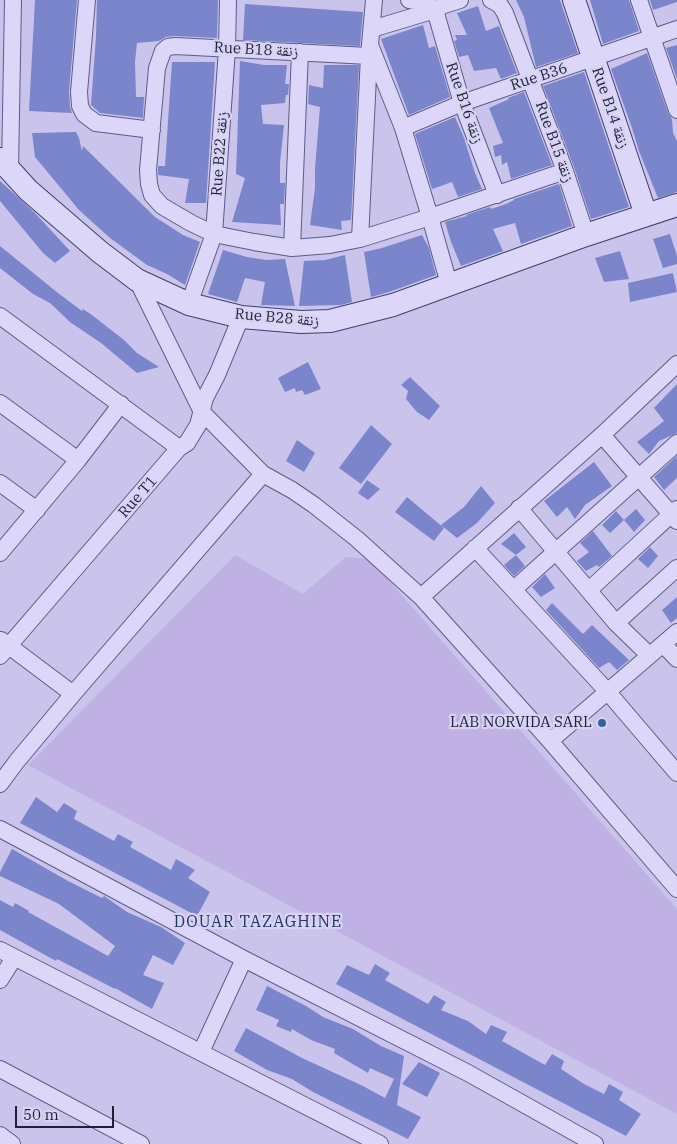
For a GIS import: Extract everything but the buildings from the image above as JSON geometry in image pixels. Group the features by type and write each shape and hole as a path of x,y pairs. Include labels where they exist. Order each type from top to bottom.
{"street":[{"path":"87,0 79,92 80,106 84,114 96,123 152,130 148,170 148,184 152,195 162,206 214,234 292,248 330,245 360,239 430,217 565,171"},
{"name":"Rue B22 زنقة","path":"189,304 214,234 227,49 228,0"},
{"path":"360,239 374,0"},
{"path":"409,0 424,2 435,10"},
{"path":"370,43 444,5 460,0"},
{"name":"Rue B15 زنقة","path":"491,0 500,5 505,13 565,171 586,235"},
{"name":"Rue B14 زنقة","path":"574,0 646,215"},
{"path":"638,0 677,110"},
{"path":"0,64 4,57 9,10"},
{"path":"5,164 9,10"},
{"name":"Rue B16 زنقة","path":"435,10 462,103 497,195"},
{"name":"Rue B36","path":"402,128 462,103 677,30"},
{"path":"370,43 402,128 449,284"},
{"name":"Rue B18 زنقة","path":"152,130 157,68 163,51 168,47 300,52 370,43"},
{"path":"292,248 300,52"},
{"name":"Rue B28 زنقة","path":"5,164 35,196 100,252 137,280 189,304 241,317 301,322 330,322 393,305 586,235 677,205"},
{"path":"137,280 202,412 263,474 314,505 357,539 421,597 550,741 677,889"},
{"path":"0,316 179,448"},
{"name":"Rue T1","path":"3,647 179,448 187,443 198,425 205,398 217,375 241,317"},
{"path":"421,597 602,435 677,364"},
{"path":"0,403 78,460"},
{"path":"0,553 78,460 120,404"},
{"path":"588,590 675,515 602,435"},
{"path":"514,589 677,443"},
{"path":"0,784 73,694 263,474"},
{"path":"0,483 36,510"},
{"path":"519,508 616,623 649,655"},
{"path":"475,548 607,691 677,773"},
{"path":"616,623 677,568"},
{"path":"550,741 677,632"},
{"path":"664,644 677,659"},
{"path":"3,647 73,694"},
{"path":"0,829 244,959 468,1073 594,1144"},
{"path":"0,980 7,954 380,1144"},
{"path":"200,1052 244,959"},
{"path":"0,1069 141,1144"},
{"path":"0,1135 12,1144"}],"shaded area":[{"path":"235,555 303,594 346,557 370,559 677,909 677,1114 28,765"}],"place":[{"name":"LAB NORVIDA SARL","path":"602,723"}],"district":[{"name":"DOUAR TAZAGHINE","path":"258,922"}]}
